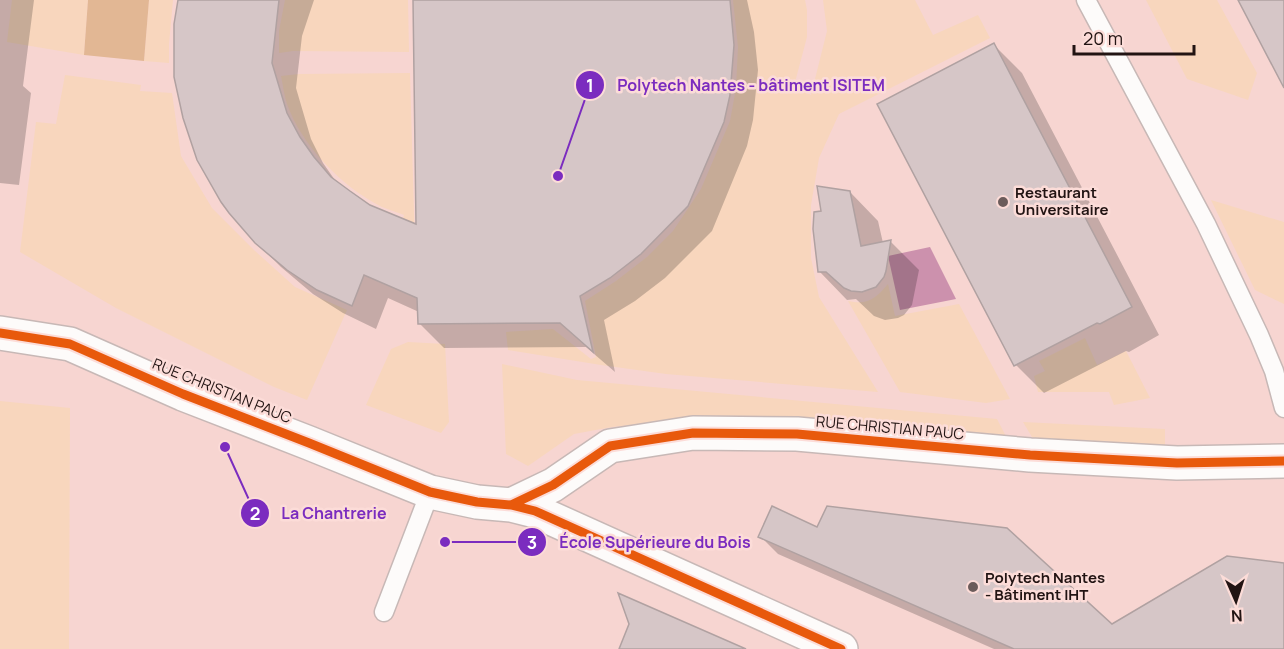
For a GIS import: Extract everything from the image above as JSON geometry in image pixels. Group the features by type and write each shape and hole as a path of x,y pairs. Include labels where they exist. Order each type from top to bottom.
{"street":[{"name":"RUE CHRISTIAN PAUC","path":"0,333 70,344 183,394 430,492 535,511 841,649"},
{"name":"RUE CHRISTIAN PAUC","path":"511,505 553,485 610,446 693,433 797,435 1030,455 1177,463 1284,460"}],"lane":[{"path":"1086,0 1206,225 1245,304 1270,362 1284,408"},
{"path":"384,612 430,492"}],"shaded area":[{"path":"0,0 1284,0 1284,649 0,649"},
{"path":"12,0 88,0 84,55 7,42"},
{"path":"88,0 149,0 144,61 84,55"},
{"path":"149,0 173,0 169,63 144,61"},
{"path":"285,0 408,0 409,52 293,51 279,53 279,31"},
{"path":"733,0 805,0 807,37 794,86 811,95 827,31 823,0 915,0 933,35 978,15 990,38 839,114 819,158 811,205 811,258 819,297 878,392 666,374 508,350 506,332 553,329 591,359 596,357 585,301 647,257 673,231 701,189 730,121 736,88 738,47"},
{"path":"1146,0 1217,0 1257,73 1248,100 1187,79"},
{"path":"410,73 415,249 395,245 404,215 367,199 338,177 313,150 294,120 286,101 281,76"},
{"path":"65,75 141,85 140,91 172,93 181,156 212,208 295,287 347,310 307,400 274,387 116,308 20,252 36,122 56,124"},
{"path":"1211,200 1284,222 1284,304 1255,290"},
{"path":"930,247 956,299 900,310 888,256"},
{"path":"888,284 895,316 959,304 1010,399 986,403 900,392 848,301 871,300"},
{"path":"1085,338 1097,365 1126,351 1150,398 1114,405 1109,392 1038,392 1034,376 1045,371 1039,361"},
{"path":"408,342 445,344 449,422 441,433 366,405 391,349"},
{"path":"502,364 577,380 997,419 1011,446 690,419 612,427 574,434 528,466 506,454"},
{"path":"0,401 70,408 69,649 0,649"},
{"path":"1023,422 1165,429 1165,455 1038,447"}],"building":[{"path":"178,0 279,0 272,63 287,113 300,137 331,177 370,205 416,224 413,0 730,0 734,45 730,95 724,122 688,206 641,254 610,278 580,296 593,352 560,323 418,324 417,298 364,275 352,306 317,290 287,270 255,243 229,213 197,160 183,118 174,77 174,24"},
{"path":"1238,0 1284,0 1284,88"},
{"name":"Restaurant Universitaire","path":"994,43 1132,307 1014,366 877,104"},
{"path":"817,186 850,191 861,246 891,240 886,271 876,287 862,292 851,291 844,288 826,272 818,272 813,229 814,212 821,211"},
{"name":"Polytech Nantes - Bâtiment IHT","path":"772,506 817,527 827,506 1007,528 1112,624 1227,556 1284,563 1284,649 1014,649 758,537"},
{"path":"618,593 746,649 619,649 629,624"}],"cycle path":[{"path":"0,333 70,344 183,394 430,492 535,511 841,649"},
{"path":"511,505 553,485 610,446 693,433 797,434 1030,455 1177,463 1284,461"}],"place":[{"name":"Polytech Nantes - bâtiment ISITEM","path":"558,176"},
{"name":"Restaurant Universitaire","path":"1003,202"},
{"name":"La Chantrerie","path":"225,447"},
{"name":"École Supérieure du Bois","path":"445,542"},
{"name":"Polytech Nantes - Bâtiment IHT","path":"973,587"}]}
